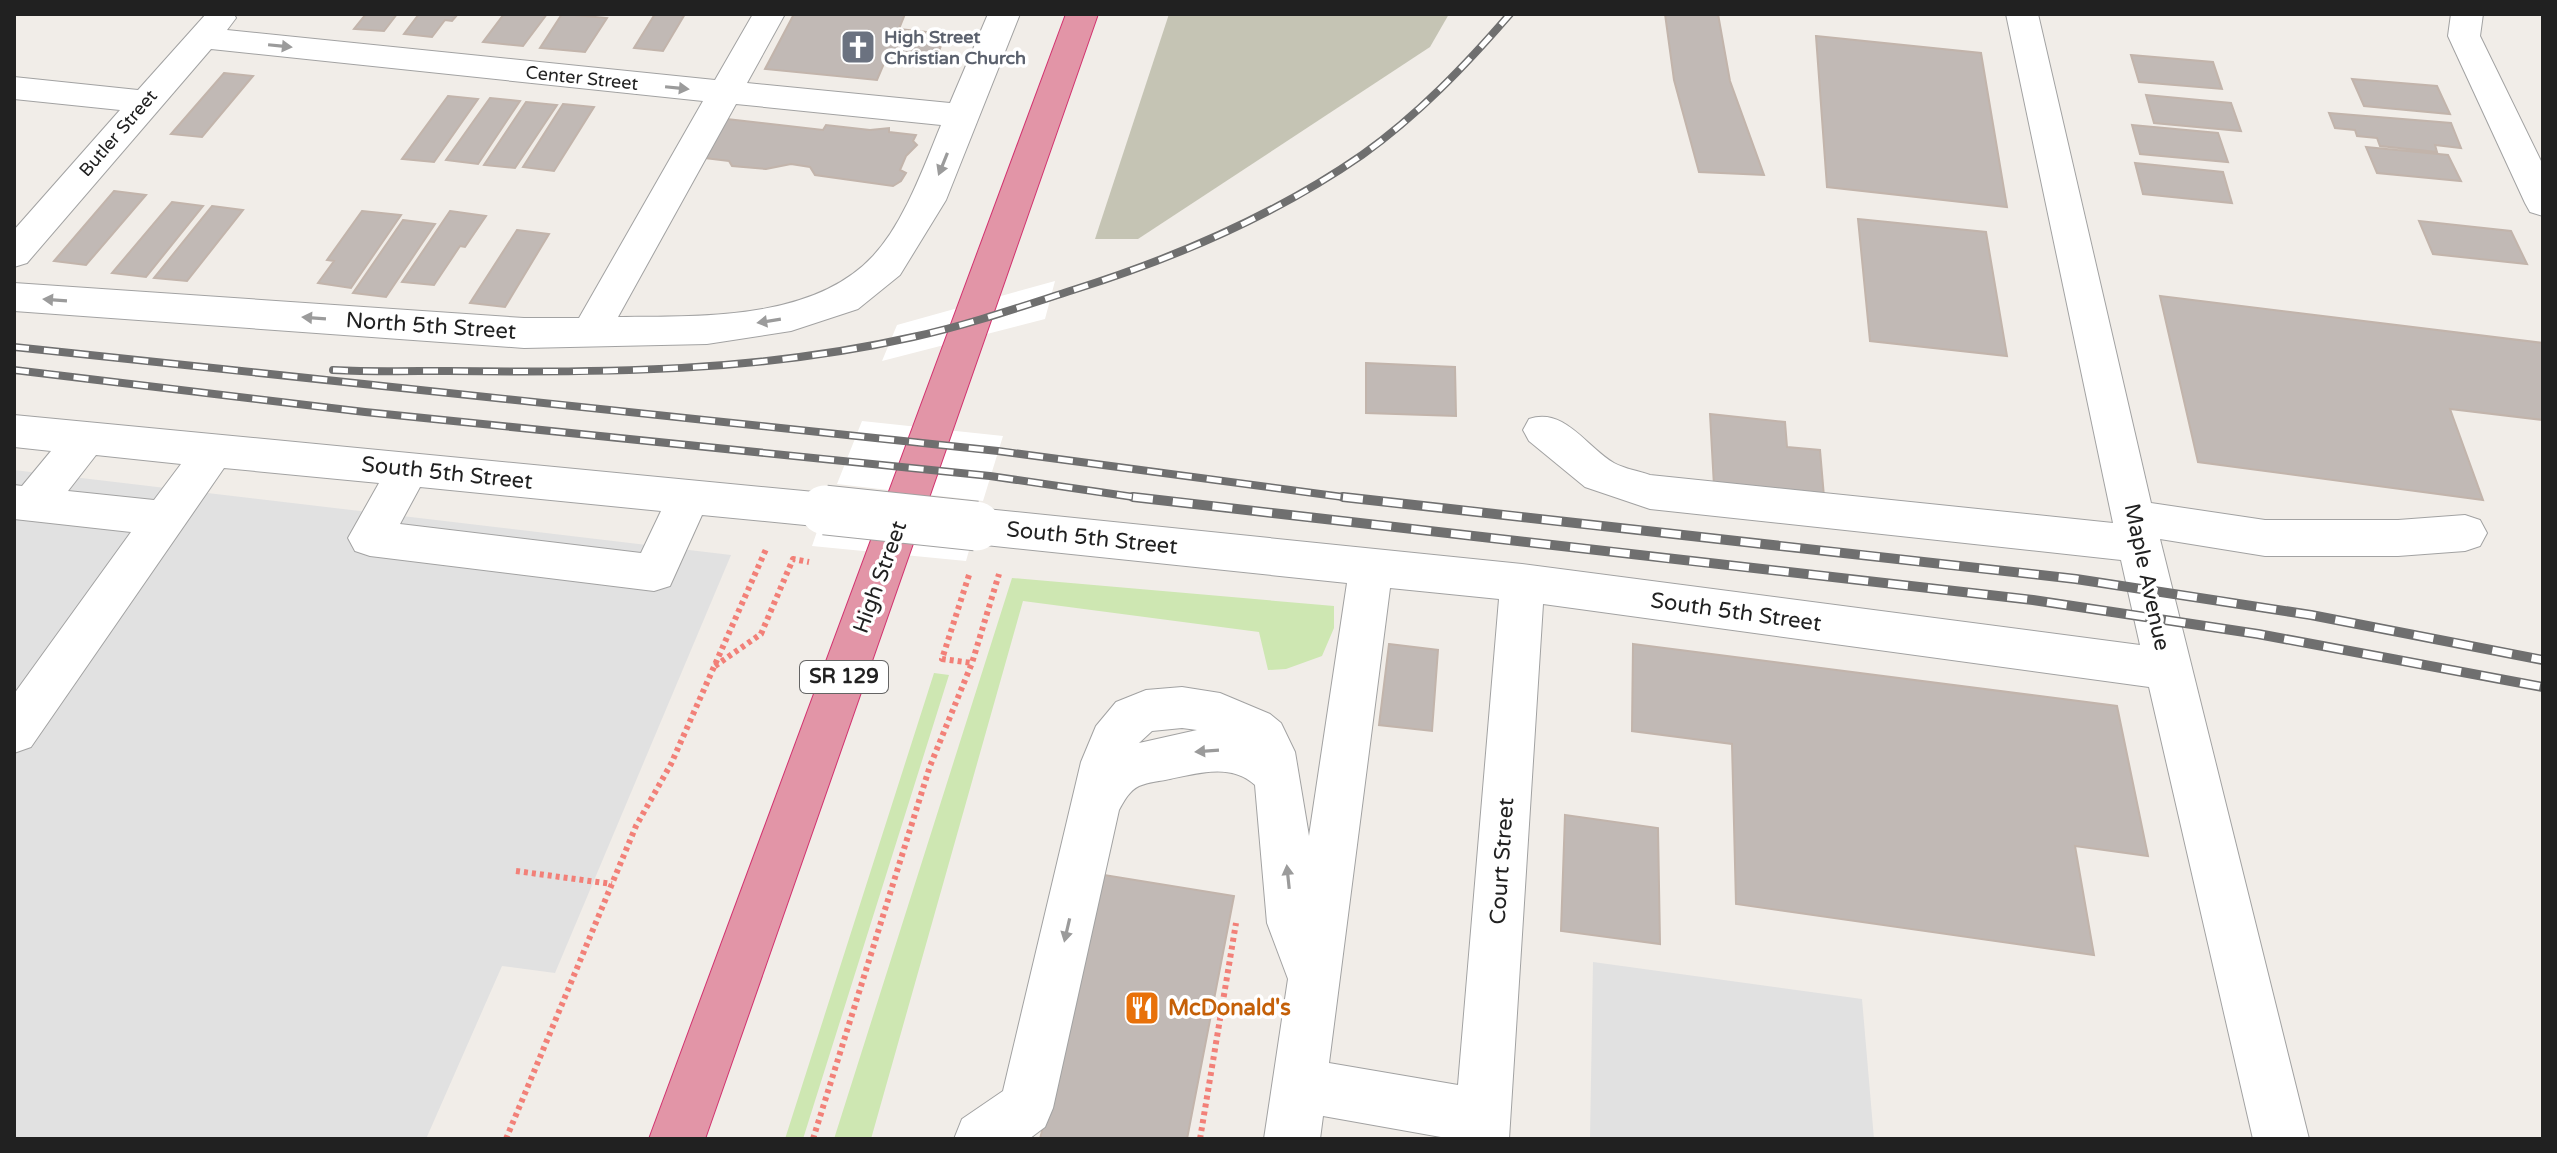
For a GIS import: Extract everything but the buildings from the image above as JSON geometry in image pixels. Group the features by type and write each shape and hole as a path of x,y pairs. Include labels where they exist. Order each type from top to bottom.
{"highway":[{"name":"High Street","path":"677,1139 1082,14"}],"street":[{"path":"590,332 769,14"},
{"path":"962,116 1004,14"},
{"name":"Maple Avenue","path":"2022,14 2168,669 2281,1139"},
{"path":"2467,14 2464,36 2543,203"},
{"name":"Center Street","path":"213,26 723,93 962,116"},
{"name":"Butler Street","path":"14,254 213,26"},
{"path":"14,88 146,102"},
{"name":"North 5th Street","path":"14,297 524,333 707,330 791,317 844,299 887,265 928,200 962,116"},
{"path":"1544,430 1600,475 1650,492 2137,531 2265,538 2398,538 2465,533"},
{"name":"South 5th Street","path":"14,431 825,510 990,542 1371,566 1522,583 2168,669"},
{"path":"23,503 86,438"},
{"path":"14,732 213,451"},
{"path":"409,469 370,538 654,573 689,497"},
{"path":"23,503 167,519"},
{"path":"1292,1139 1371,566"},
{"name":"Court Street","path":"1482,1128 1522,583"},
{"path":"982,1139 1026,1108 1096,803 1111,779 1127,767 1205,750 1233,751 1259,758 1277,774 1293,923 1314,978"},
{"path":"1300,1085 1482,1128"}],"path":[{"path":"506,1139 636,826 671,764 772,535"},
{"path":"813,1139 930,766 972,663 990,542"},
{"path":"714,667 761,634 793,559 811,562"},
{"path":"971,569 942,659 972,663"},
{"path":"516,871 612,884"},
{"path":"1200,1139 1239,907"}],"shaded area":[{"path":"1169,14 1449,14 1430,47 1138,239 1095,239"},
{"path":"14,470 731,555 555,973 502,966 426,1139 14,1139"},
{"path":"1593,962 1862,999 1874,1139 1590,1139"}],"green space":[{"path":"1012,578 1334,606 1334,628 1322,656 1286,669 1268,670 1259,632 1023,601 871,1139 834,1139"},
{"path":"934,673 949,675 803,1139 785,1139"}],"pier":[{"path":"1055,281 1045,319 882,361 897,325"},
{"path":"862,421 1003,436 983,501 837,484"},
{"path":"830,494 976,526 966,561 812,546"}],"railway":[{"path":"333,370 566,371 739,364 855,349 994,315 1149,264 1223,233 1294,197 1362,155 1422,107 1510,14"},
{"path":"14,347 998,451 1343,497"},
{"path":"14,370 365,412 990,476 1135,497"},
{"path":"1135,497 2033,600 2258,634 2543,687"},
{"path":"1135,497 1147,499"},
{"path":"1343,497 2076,579 2311,615 2543,660"},
{"path":"1343,497 1358,499"}],"place":[{"name":"High Street Christian Church","path":"858,47"},
{"name":"McDonald's","path":"1142,1008"}]}
